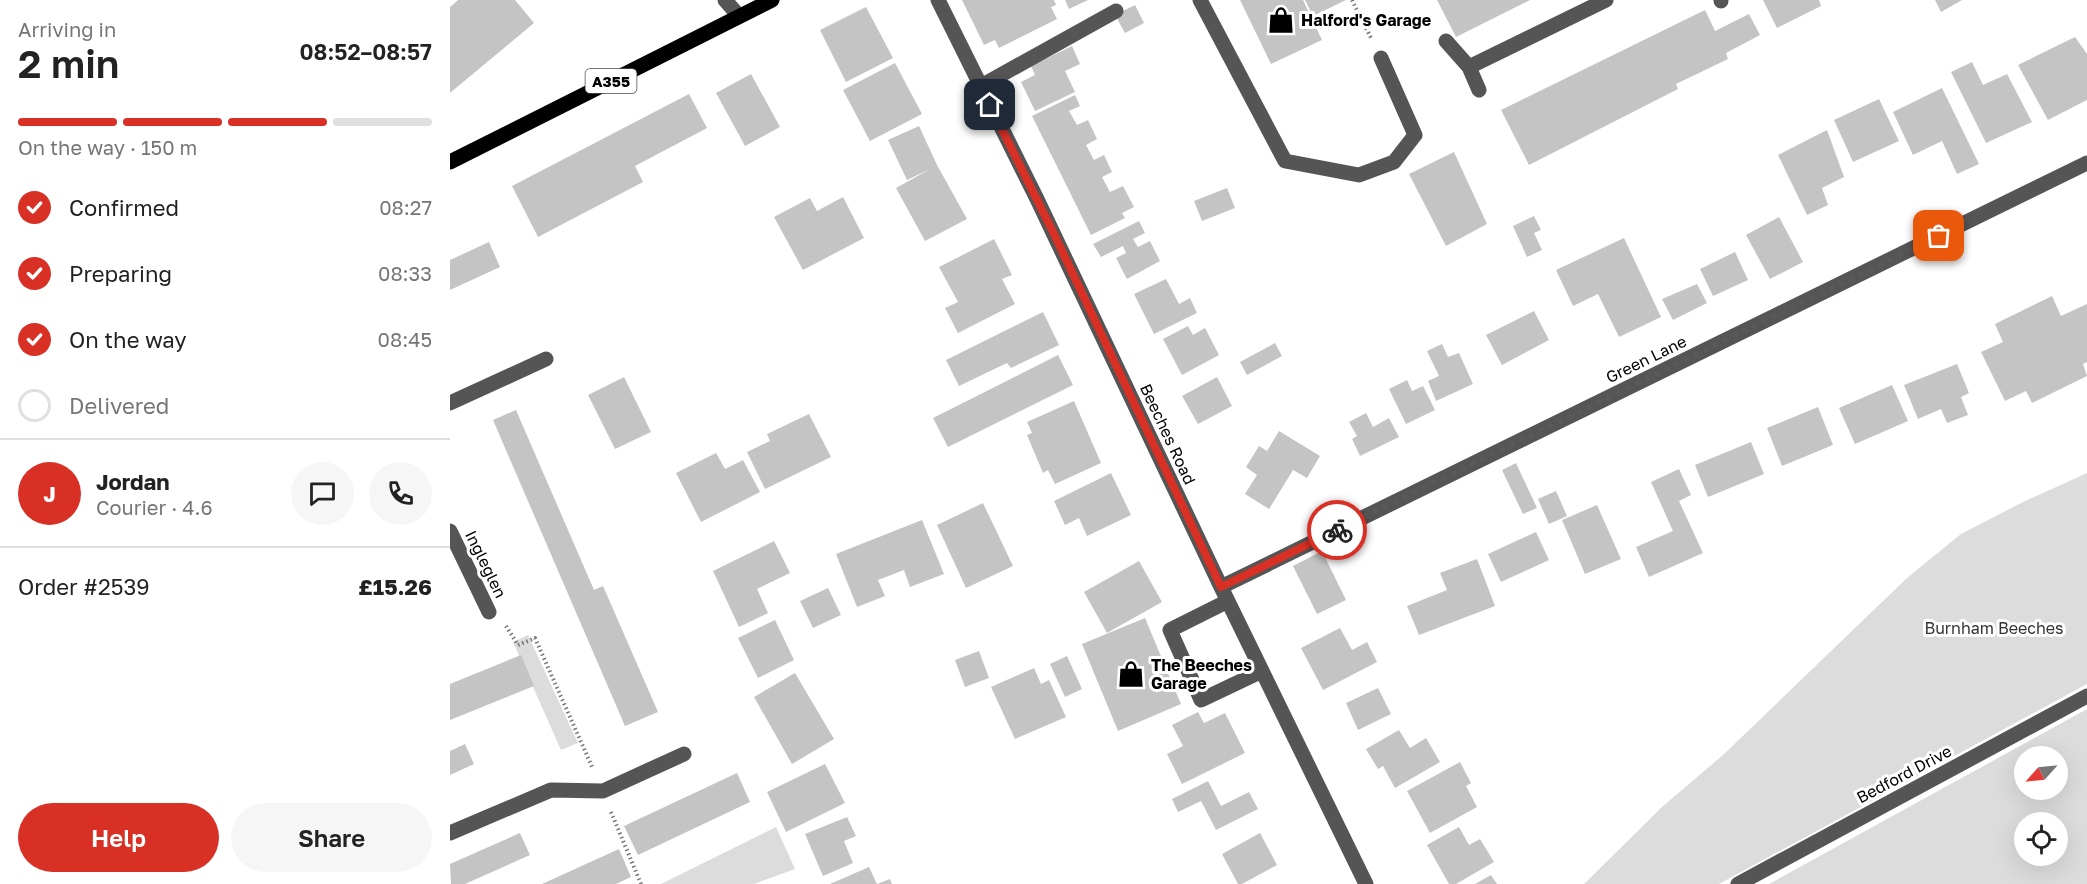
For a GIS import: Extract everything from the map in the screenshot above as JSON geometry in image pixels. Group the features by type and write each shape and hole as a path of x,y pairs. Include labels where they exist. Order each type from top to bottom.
{"main road":[{"name":"A355","path":"450,162 772,0"}],"street":[{"path":"725,0 739,16"},
{"name":"Beeches Road","path":"938,0 1047,218 1221,587 1366,884"},
{"path":"1200,0 1285,161 1359,175 1394,162 1416,135 1380,58"},
{"path":"1468,67 1606,0"},
{"path":"981,86 1116,11"},
{"path":"1446,41 1468,67 1479,90"},
{"name":"Green Lane","path":"1221,587 2087,164"},
{"path":"450,403 546,359"},
{"name":"Ingleglen","path":"450,531 489,612"},
{"path":"1228,601 1170,630 1201,700 1262,671"},
{"name":"Bedford Drive","path":"1738,884 2087,696"},
{"path":"450,833 550,790 603,791 684,754"}],"path":[{"path":"1352,0 1380,58"},
{"path":"489,612 509,628 518,645 535,638 603,791 641,884"}],"green space":[{"name":"Burnham Beeches","path":"2087,473 2087,684 1719,884 1584,884 1662,807 1723,755 1907,578 1961,534"},
{"path":"528,635 578,743 561,750 513,642"},
{"path":"2087,709 2087,884 1769,884 2014,749 2014,800 2068,800 2068,746 2020,746"},
{"path":"776,827 795,869 754,884 661,884"}],"building":[{"path":"458,0 515,0 534,23 450,93 450,7"},
{"path":"962,0 1054,0 1056,5 1051,7 1057,19 999,48 995,40 984,45"},
{"path":"1065,0 1088,0 1069,9"},
{"name":"Halford's Garage","path":"1240,0 1303,0 1322,40 1271,64"},
{"path":"1305,0 1346,0 1313,16"},
{"path":"1437,0 1530,0 1456,37"},
{"path":"1763,0 1819,0 1821,6 1777,28"},
{"path":"1935,0 1962,0 1941,12"},
{"path":"1135,5 1144,23 1125,33 1115,15"},
{"path":"866,7 893,58 846,82 820,30"},
{"path":"1705,10 1715,31 1749,14 1760,35 1726,53 1728,59 1676,84 1678,89 1529,165 1501,110"},
{"path":"2075,37 2087,54 2087,100 2048,120 2018,65"},
{"path":"1072,46 1080,64 1065,71 1075,92 1035,111 1021,82 1035,75 1031,66"},
{"path":"1972,62 1983,85 2007,74 2032,122 1986,143 1951,72"},
{"path":"895,63 922,114 870,141 843,90"},
{"path":"751,74 780,127 745,146 716,93"},
{"path":"1942,88 1979,164 1957,174 1942,141 1913,155 1893,112"},
{"path":"689,94 707,128 635,166 643,182 538,237 512,186"},
{"path":"1075,95 1080,106 1069,111 1077,125 1088,120 1097,139 1086,145 1094,160 1104,155 1112,172 1102,177 1110,192 1123,186 1134,207 1122,213 1125,218 1091,235 1032,116"},
{"path":"1879,99 1899,141 1853,162 1834,120"},
{"path":"919,126 937,165 967,219 925,241 896,188 930,169 907,180 888,140"},
{"path":"1827,130 1844,177 1822,188 1828,205 1807,215 1778,155"},
{"path":"1454,152 1487,224 1446,246 1409,174"},
{"path":"1227,188 1235,208 1202,221 1194,201"},
{"path":"843,197 864,238 803,270 774,217 810,198 817,211"},
{"path":"1534,216 1541,230 1534,233 1542,250 1527,257 1513,226"},
{"path":"1779,217 1803,262 1770,279 1746,235"},
{"path":"1139,221 1145,233 1133,239 1138,247 1150,241 1160,261 1127,279 1116,258 1126,253 1123,246 1101,257 1093,244"},
{"path":"1624,238 1661,317 1619,337 1598,294 1573,306 1556,270"},
{"path":"994,239 1012,275 1002,279 1015,304 958,333 945,308 958,302 939,267"},
{"path":"489,242 500,267 450,290 450,260"},
{"path":"1735,252 1748,280 1713,296 1700,269"},
{"path":"1166,279 1179,304 1190,298 1197,313 1154,334 1134,294"},
{"path":"1697,284 1707,303 1673,320 1662,299"},
{"path":"2052,296 2061,316 2087,304 2087,362 2083,364 2087,376 2032,403 2026,391 2005,401 1981,352 2003,342 1995,324"},
{"path":"1534,311 1549,340 1502,365 1486,335"},
{"path":"1043,312 1059,345 1011,368 1007,363 959,386 946,360"},
{"path":"1188,326 1193,335 1205,328 1219,355 1182,375 1163,339"},
{"path":"1275,343 1282,356 1247,375 1240,362"},
{"path":"1442,344 1448,357 1459,353 1473,384 1436,401 1428,381 1439,376 1427,351"},
{"path":"1058,355 1073,385 948,447 933,418"},
{"path":"1957,364 1969,393 1961,397 1968,415 1947,423 1941,409 1918,419 1904,385"},
{"path":"624,377 651,432 615,449 588,395"},
{"path":"1217,377 1232,406 1198,424 1182,396"},
{"path":"1407,380 1412,391 1423,386 1435,410 1406,424 1389,389"},
{"path":"1892,385 1908,421 1855,444 1839,408"},
{"path":"1074,401 1101,463 1055,484 1048,470 1043,473 1027,435 1032,433 1027,422"},
{"path":"1818,407 1833,445 1782,466 1767,428"},
{"path":"516,410 594,590 603,586 658,712 625,726 493,420"},
{"path":"1366,413 1373,427 1389,418 1399,437 1360,456 1352,439 1357,436 1349,422"},
{"path":"809,414 831,457 765,489 747,452 770,441 767,434"},
{"path":"1279,431 1320,456 1307,478 1293,470 1269,509 1245,494 1257,475 1246,467 1259,446 1267,451"},
{"path":"1751,442 1764,474 1708,497 1695,465"},
{"path":"716,453 725,469 743,460 760,492 701,522 676,473"},
{"path":"1516,463 1537,508 1523,514 1502,470"},
{"path":"1679,469 1691,495 1679,501 1703,553 1649,577 1636,547 1673,531 1651,482"},
{"path":"1111,473 1131,515 1087,536 1079,518 1065,525 1054,501"},
{"path":"1556,491 1567,516 1549,524 1538,499"},
{"path":"983,503 1013,566 966,588 937,525"},
{"path":"1597,505 1621,559 1585,574 1562,520"},
{"path":"922,520 944,574 910,587 904,570 878,580 885,596 857,607 836,554"},
{"path":"1536,532 1549,560 1501,582 1488,554"},
{"path":"774,541 790,573 757,589 768,613 739,627 713,571"},
{"path":"1322,551 1346,600 1317,614 1293,566"},
{"path":"1477,559 1495,606 1419,635 1407,606 1447,590 1440,573"},
{"path":"1139,561 1162,602 1107,633 1084,592"},
{"path":"828,588 841,615 813,628 800,601"},
{"name":"The Beeches Garage","path":"1145,618 1181,704 1118,731 1082,644"},
{"path":"775,620 794,660 758,678 738,638"},
{"path":"1340,628 1352,650 1367,642 1377,662 1323,690 1301,648"},
{"path":"979,651 989,678 965,687 955,660"},
{"path":"521,655 534,686 450,720 450,684"},
{"path":"1067,656 1082,689 1065,697 1050,664"},
{"path":"1034,668 1041,684 1049,680 1066,717 1015,739 991,687"},
{"path":"795,673 834,739 792,764 754,697"},
{"path":"1378,688 1391,714 1358,730 1346,703"},
{"path":"1198,712 1204,723 1225,713 1245,753 1182,784 1167,754 1183,746 1172,725"},
{"path":"1399,730 1410,748 1426,738 1440,762 1395,788 1383,766 1378,769 1366,749"},
{"path":"465,744 474,764 450,775 450,751"},
{"path":"1460,762 1471,783 1466,786 1477,807 1430,833 1407,791"},
{"path":"825,764 845,803 786,832 767,792"},
{"path":"737,773 750,802 638,855 624,826"},
{"path":"1208,781 1221,806 1249,792 1258,809 1216,830 1201,801 1178,812 1172,799"},
{"path":"847,817 856,836 844,841 853,863 823,876 805,834"},
{"path":"1459,827 1469,845 1480,839 1494,862 1456,884 1449,884 1427,845"},
{"path":"520,833 530,855 465,884 451,884 450,864"},
{"path":"1260,833 1277,865 1238,884 1222,854"},
{"path":"619,849 631,877 616,884 542,884"},
{"path":"869,867 877,884 830,884"},
{"path":"1491,875 1497,884 1475,884"},
{"path":"890,879 892,884 877,884"}],"way so far":[{"path":"1337,530 1939,236"}],"place":[{"name":"Halford's Garage","path":"1281,20"},
{"name":"The Beeches Garage","path":"1131,674"}],"route":[{"path":"990,105 1054,234 1221,587 1337,530"}]}
